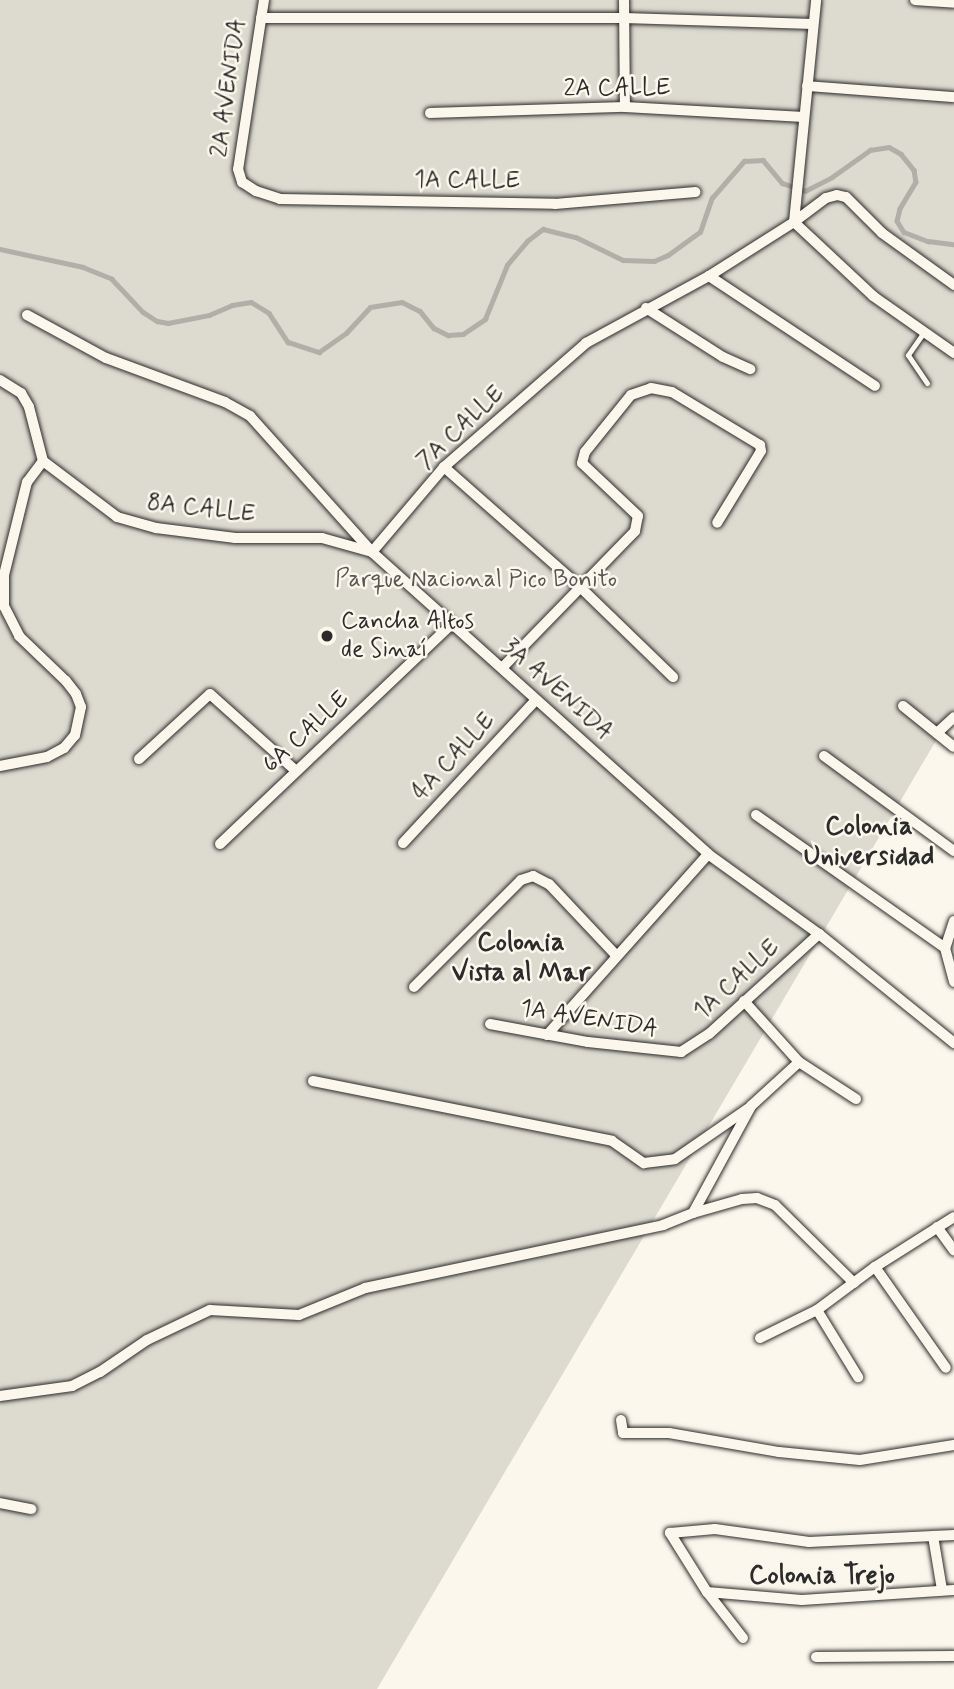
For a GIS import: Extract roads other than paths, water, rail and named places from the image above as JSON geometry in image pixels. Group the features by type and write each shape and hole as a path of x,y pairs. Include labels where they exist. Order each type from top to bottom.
{"street":[{"name":"2A AVENIDA","path":"242,182 238,169 264,0"},
{"path":"624,0 625,107"},
{"path":"816,0 794,222 873,296 954,354"},
{"path":"915,0 954,3"},
{"path":"261,18 624,18 813,24"},
{"path":"807,86 954,97"},
{"name":"2A CALLE","path":"430,113 625,107 804,117"},
{"name":"1A CALLE","path":"242,182 256,191 280,199 555,204 695,192"},
{"name":"7A CALLE","path":"372,552 444,467 586,344 646,308 709,276 794,222 826,198 837,195 846,197 882,233 954,285"},
{"path":"709,276 875,386"},
{"path":"646,308 695,341 750,369"},
{"name":"3A AVENIDA","path":"27,314 106,358 153,378 225,402 250,416 372,552 708,854 818,934 954,1043"},
{"path":"0,380 21,393 29,407 43,461 27,482 4,575 4,606 19,636 76,694 80,720 75,735 64,748 47,757 0,766"},
{"path":"502,668 635,531 638,516 582,463 585,452 631,395 651,388 678,395 762,448 718,523"},
{"name":"8A CALLE","path":"43,461 117,517 156,528 235,538 322,538 372,552"},
{"path":"444,467 579,586 673,677"},
{"name":"6A CALLE","path":"220,844 452,624"},
{"path":"139,759 204,696 214,695 295,770"},
{"name":"4A CALLE","path":"403,843 536,700"},
{"path":"903,706 954,747"},
{"path":"937,733 954,718"},
{"path":"824,756 954,851"},
{"path":"756,815 945,948"},
{"path":"547,1035 708,854"},
{"path":"414,987 521,880 541,878 616,955"},
{"path":"954,921 945,948 954,982"},
{"name":"1A CALLE","path":"681,1052 709,1034 818,934"},
{"path":"744,1001 799,1062 856,1099"},
{"name":"1A AVENIDA","path":"490,1024 638,1049 681,1052"},
{"path":"313,1081 611,1142 643,1163 676,1159 751,1106 799,1062"},
{"path":"693,1213 751,1106"},
{"path":"0,1396 72,1386 100,1372 147,1340 209,1310 299,1315 365,1288 663,1225 742,1199 757,1198 775,1205 854,1283"},
{"path":"760,1338 817,1310 875,1267 954,1217"},
{"path":"937,1227 954,1250"},
{"path":"875,1267 946,1368"},
{"path":"817,1310 858,1377"},
{"path":"621,1420 623,1433 669,1433 779,1452 860,1461 954,1445"},
{"path":"0,1503 32,1509"},
{"path":"743,1638 707,1592 670,1533 715,1529 809,1542 954,1535"},
{"path":"707,1592 802,1600 948,1590 933,1536"},
{"path":"816,1657 954,1656"}],"lane":[{"path":"924,332 908,355 927,383"}],"waterway":[{"path":"0,249 83,267 112,279 143,312 157,321 168,323 209,315 232,305 251,302 269,313 288,342 319,352 346,333 370,307 402,302 420,311 434,328 448,335 463,334 485,319 507,265 527,241 543,229 576,237 623,260 654,261 668,255 700,232 712,198 744,161 763,160 782,183 805,191 832,177 870,150 889,147 901,154 914,170 916,182 900,209 897,221 904,232 928,241 954,244"}],"place":[{"name":"Cancha Altos de Sinaí","path":"327,636"}],"district":[{"name":"Colonia Universidad","path":"869,843"},
{"name":"Colonia Vista al Mar","path":"521,959"},
{"name":"Colonia Trejo","path":"822,1577"}],"park label":[{"name":"Parque Nacional Pico Bonito","path":"476,580"}]}
